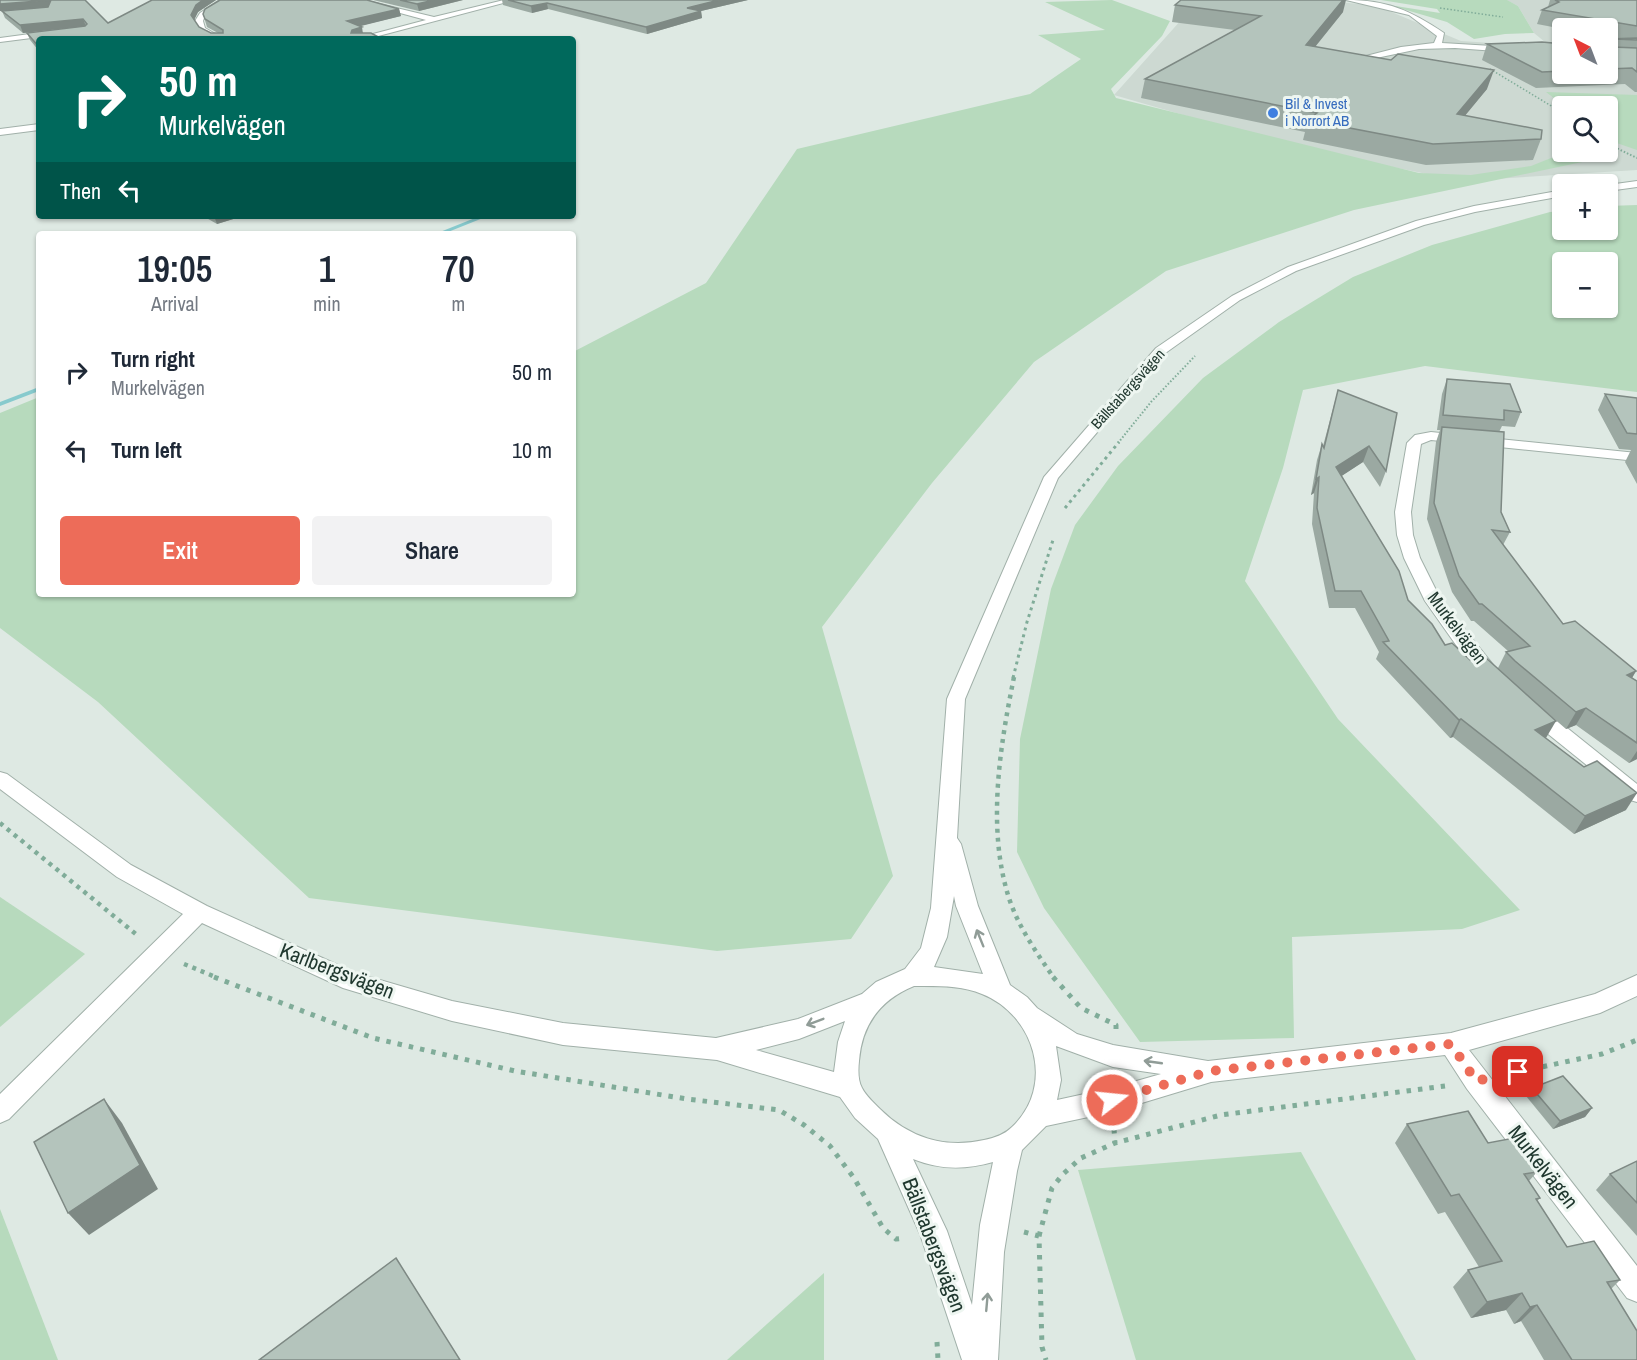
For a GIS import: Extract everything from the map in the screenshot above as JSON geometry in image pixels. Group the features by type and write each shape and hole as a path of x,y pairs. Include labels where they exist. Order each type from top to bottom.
{"street":[{"path":"215,36 202,29 199,21 202,14 225,0"},
{"path":"355,0 434,20"},
{"path":"370,36 512,0"},
{"path":"1349,0 1385,6 1411,14 1441,35 1438,44"},
{"path":"0,40 64,32"},
{"path":"1365,59 1388,50 1438,44 1518,51"},
{"path":"0,132 36,127"},
{"path":"1618,187 1637,184"},
{"name":"Bällstabergsvägen","path":"913,976 971,979 1001,992 1018,1003 1042,1037 1049,1056 1049,1090 1040,1115 1011,1145 979,1155 959,1157 922,1151 906,1145 872,1119 849,1088 849,1048 854,1028 870,1001 894,984 913,976 925,964 937,940 942,908 956,699 1051,477 1160,351 1236,298 1292,269 1368,240 1474,209 1552,195"},
{"name":"Murkelvägen","path":"1501,685 1436,607 1409,546 1403,512 1414,443 1420,438 1431,436 1637,457"},
{"path":"1518,699 1637,795"},
{"name":"Karlbergsvägen","path":"0,779 124,871 199,912 351,981 452,1011 563,1034 717,1049 849,1088"},
{"name":"Bällstabergsvägen","path":"947,827 967,906 1001,992"},
{"path":"0,1111 199,912"},
{"path":"1040,1115 1112,1100 1211,1071 1451,1044 1600,1003 1637,985"},
{"name":"Karlbergsvägen","path":"717,1049 798,1029 870,1001"},
{"path":"1027,1014 1070,1042 1113,1056 1211,1071"},
{"name":"Murkelvägen","path":"1451,1044 1476,1081 1637,1288"},
{"name":"Bällstabergsvägen","path":"887,1132 933,1231 977,1360"},
{"name":"Bällstabergsvägen","path":"983,1360 993,1225 1011,1145"}],"path":[{"path":"1618,149 1637,158"},
{"path":"1064,509 1151,402 1187,362 1203,349"},
{"path":"1053,539 1023,630 1006,720 998,796 999,849 1008,894 1034,950 1064,992 1086,1011 1116,1025"},
{"path":"0,822 159,953 250,992 373,1038 514,1071 687,1099 779,1110 804,1125 830,1146 854,1178 883,1228 896,1239 933,1231"},
{"path":"1046,1360 1042,1347 1039,1236 1052,1188 1063,1174 1081,1158 1115,1143 1221,1115 1476,1081 1602,1054 1637,1040"},
{"path":"993,1225 1039,1236"}],"shaded area":[{"path":"1199,0 1321,0 1377,6 1461,41 1551,47 1534,33 1518,6 1506,0 1637,0 1637,170 1461,181 1295,147 1114,95"}],"green space":[{"path":"1112,0 1170,21 1162,36 1111,89 1116,98 1419,173 1471,175 1531,166 1552,158 1552,162 1582,162 1354,210 1166,271 1034,362 932,483 822,627 893,876 851,939 717,951 309,898 98,702 0,628 0,413 36,398 36,597 576,597 576,350 706,283 797,149 1030,94 1081,59 1038,35 1105,30 1045,2"},
{"path":"1381,0 1507,0 1518,6 1534,33 1505,34 1474,39 1447,22 1389,5 1440,13 1437,9"},
{"path":"1546,92 1637,95 1637,150 1618,143 1618,96 1552,97"},
{"path":"1637,205 1637,392 1425,366 1303,390 1283,468 1245,581 1338,719 1520,910 1462,929 1292,937 1294,1038 1140,1042 1044,908 1017,852 1020,739 1051,589 1075,525 1118,466 1203,378 1279,322 1353,277 1432,245 1552,212 1552,240 1618,240 1618,206"},
{"path":"0,897 85,954 0,1027"},
{"path":"1301,1152 1416,1360 1136,1360 1078,1170"},
{"path":"0,1209 58,1360 0,1360"},
{"path":"824,1273 824,1360 727,1360"}],"building":[{"path":"0,0 51,0 0,4"},
{"path":"51,0 85,0 108,23 152,0 203,0 196,5 191,15 199,27 211,33 223,33 223,30 205,19 203,14 205,9 220,0 367,0 399,9 347,21 362,27 352,30 351,33 371,33 376,36 36,36 36,44 27,33 87,24 83,19 20,25 2,11 48,7"},
{"path":"400,0 434,0 417,4"},
{"path":"508,0 719,0 687,8 701,11 646,27 547,3 531,6"},
{"path":"1181,0 1343,0 1306,45 1391,60 1398,54 1494,70 1457,114 1542,130 1541,139 1433,144 1308,120 1317,113 1145,79 1261,16 1175,5"},
{"path":"1555,0 1637,0 1637,26 1618,23 1618,18 1590,18 1542,10 1559,2"},
{"path":"1637,38 1637,40 1618,39"},
{"path":"1552,43 1552,72 1542,72 1487,44"},
{"path":"1618,47 1637,48 1637,72 1632,68 1618,69"},
{"path":"1447,379 1510,384 1521,412 1504,410 1504,420 1443,415"},
{"path":"1338,390 1397,413 1386,471 1369,446 1336,467 1399,571 1408,600 1432,624 1445,645 1452,643 1470,660 1485,657 1556,721 1535,730 1584,767 1597,761 1637,793 1585,816 1461,719 1459,720 1383,642 1389,641 1361,591 1335,591 1317,508 1319,477 1316,479 1322,444 1324,448"},
{"path":"1605,394 1637,398 1637,434 1627,433"},
{"path":"1442,427 1504,432 1501,512 1510,532 1492,530 1563,624 1575,621 1636,671 1627,675 1637,681 1637,743 1586,708 1576,712 1515,661 1506,652 1530,646 1482,604 1479,604 1459,576 1434,503"},
{"path":"1563,1076 1592,1108 1560,1121 1532,1088"},
{"path":"104,1099 140,1165 68,1213 34,1142"},
{"path":"1468,1111 1488,1143 1514,1138 1537,1172 1524,1174 1540,1198 1536,1199 1567,1247 1594,1241 1620,1280 1607,1282 1637,1331 1637,1360 1572,1360 1537,1305 1530,1307 1522,1293 1487,1302 1468,1270 1502,1261 1459,1194 1451,1196 1407,1124"},
{"path":"1637,1161 1637,1203 1610,1174"},
{"path":"396,1258 460,1360 259,1360"}],"waterway":[{"path":"446,231 477,219"},
{"path":"0,404 36,390"}],"place":[{"name":"Bil & Invest i Norrort AB","path":"1273,113"}],"route":[{"path":"1112,1100 1211,1071 1451,1044 1476,1081 1518,1072"}]}
